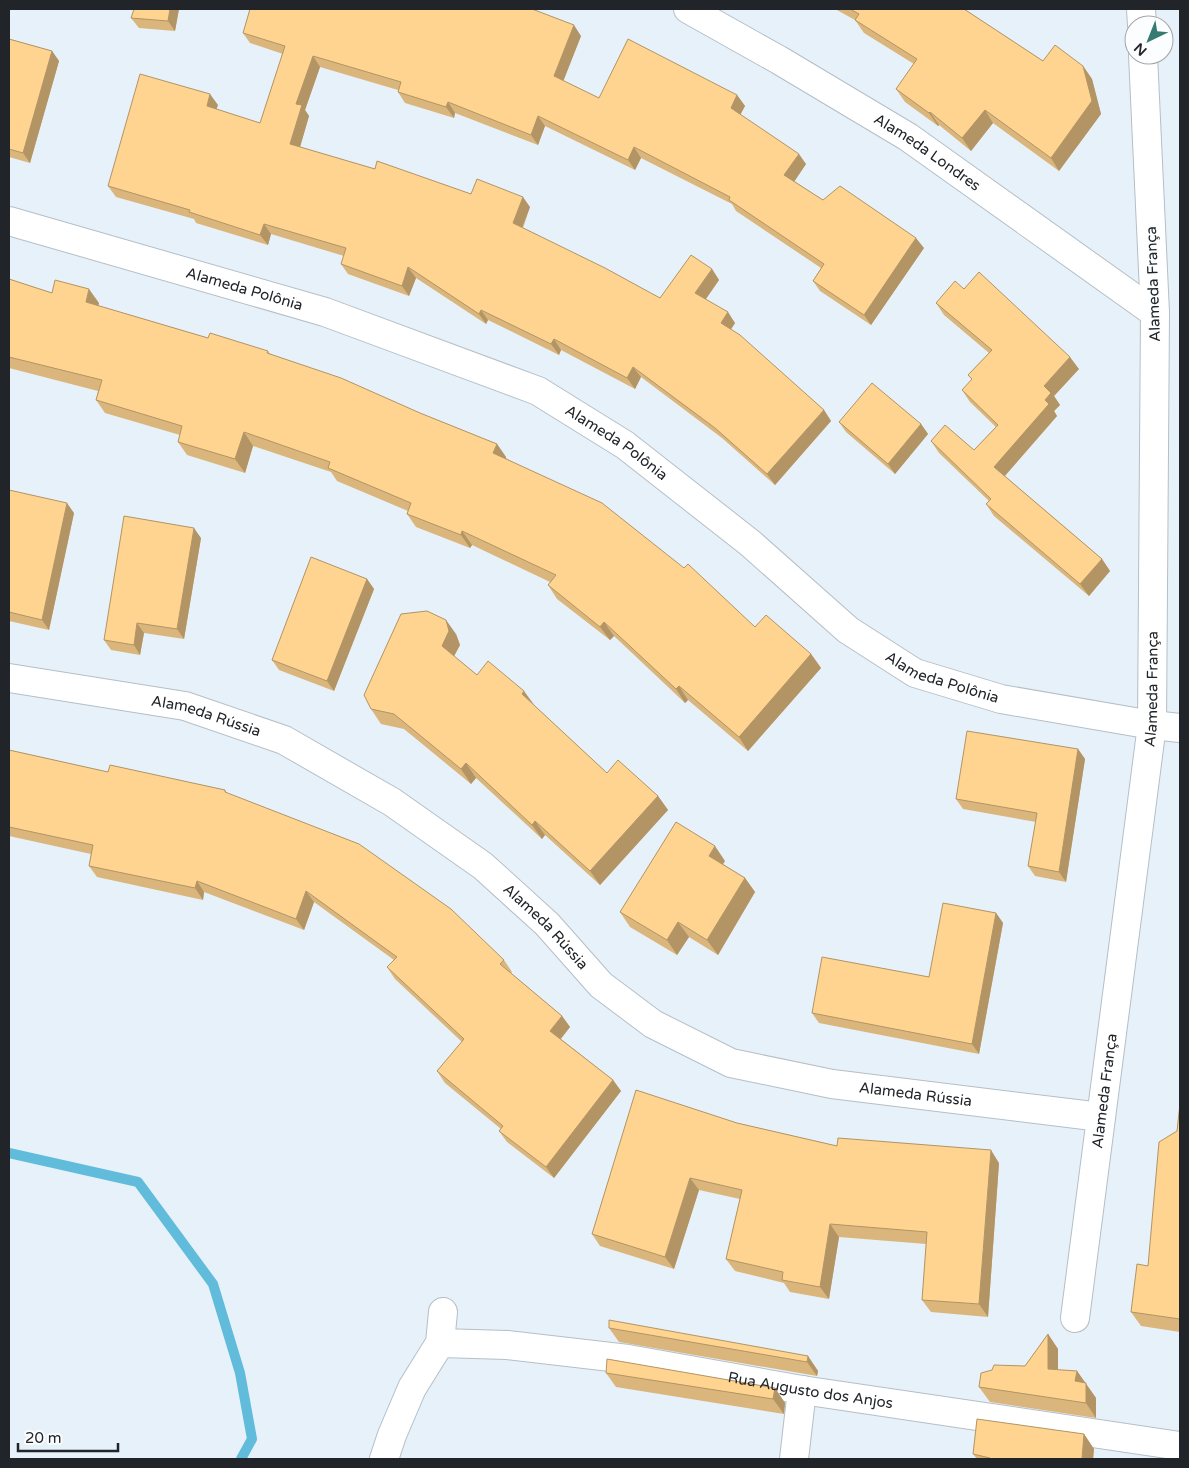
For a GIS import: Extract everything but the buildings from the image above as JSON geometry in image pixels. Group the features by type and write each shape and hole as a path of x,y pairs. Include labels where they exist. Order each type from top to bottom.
{"street":[{"name":"Alameda Londres","path":"688,9 779,60 908,138 1155,313"},
{"name":"Alameda França","path":"1075,1318 1152,726 1155,313 1143,65"},
{"name":"Alameda Polônia","path":"9,221 326,312 538,391 625,445 750,543 848,630 915,673 1001,699 1152,726 1180,728"},
{"name":"Alameda Rússia","path":"9,678 185,706 284,740 392,802 483,866 547,924 601,985 653,1024 731,1063 832,1084 1101,1116"},
{"path":"384,1459 412,1388 440,1343 443,1312"},
{"name":"Rua Augusto dos Anjos","path":"440,1343 507,1345 628,1359 802,1390 1180,1446"},
{"path":"794,1459 802,1390"}],"waterway":[{"path":"9,1153 138,1182 213,1284 240,1373 252,1439 241,1459"}]}
